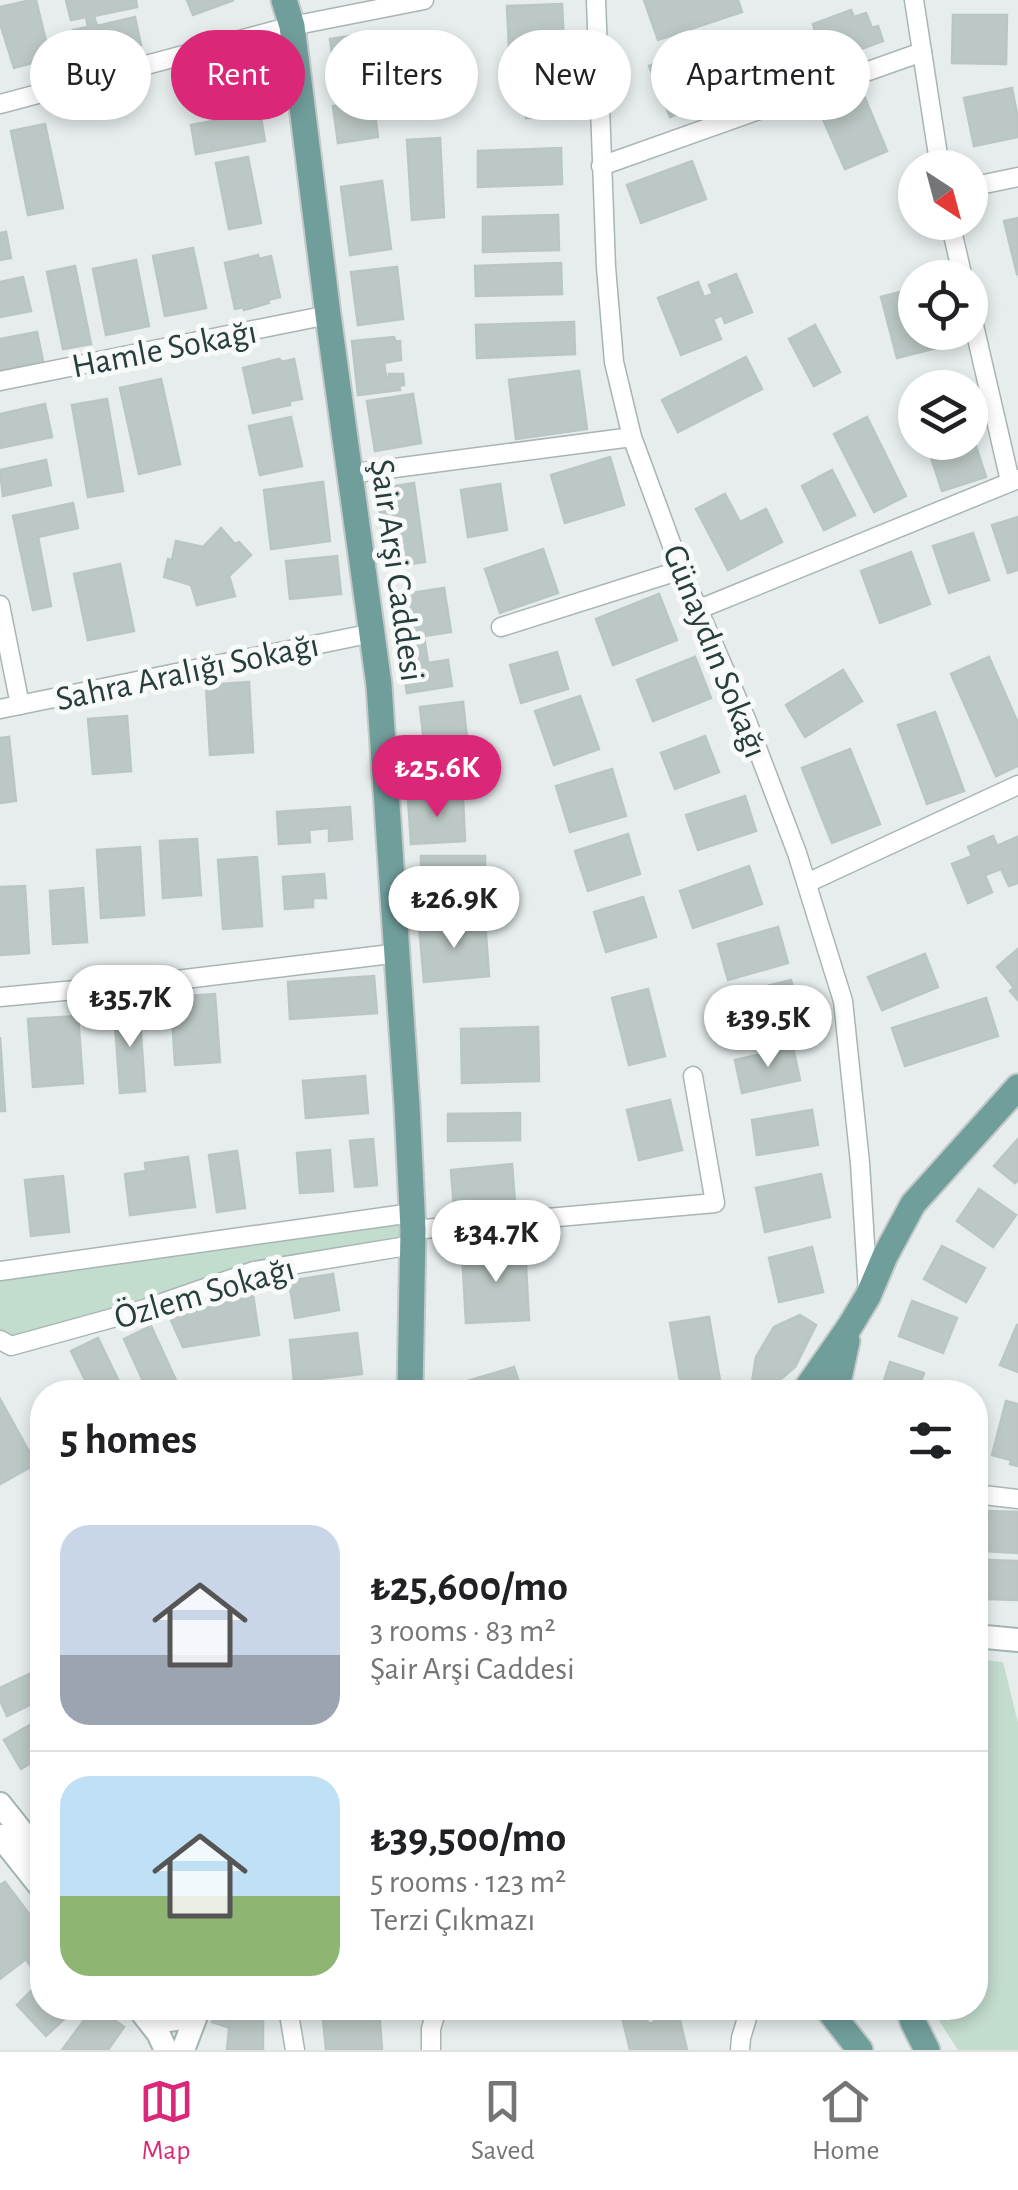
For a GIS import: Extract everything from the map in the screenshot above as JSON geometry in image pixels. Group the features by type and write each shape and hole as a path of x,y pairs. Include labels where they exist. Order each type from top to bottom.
{"main road":[{"name":"Şair Arşi Caddesi","path":"284,0 292,26 380,685 399,954 412,1229 410,1380"},
{"path":"812,1380 868,1296 913,1204 1018,1088"},
{"path":"839,1380 850,1326"},
{"path":"838,2020 850,2050"},
{"path":"840,2020 860,2050"},
{"path":"914,2020 926,2050"}],"street":[{"path":"0,104 292,26 424,0"},
{"name":"Günaydın Sokağı","path":"596,0 606,267 614,362 632,437 681,570 746,719 808,883 843,1001 860,1164 868,1296"},
{"path":"914,0 937,150"},
{"path":"601,166 922,52"},
{"path":"988,183 1018,177"},
{"name":"Hamle Sokağı","path":"0,380 328,316"},
{"path":"698,610 1014,480 981,350"},
{"path":"349,474 632,437"},
{"path":"501,627 681,570"},
{"path":"0,605 20,705"},
{"name":"Sahra Aralığı Sokağı","path":"0,709 374,633"},
{"path":"808,883 1018,786"},
{"path":"0,997 399,954"},
{"path":"412,1229 715,1203 693,1076"},
{"name":"Özlem Sokağı","path":"0,1270 412,1229"},
{"name":"Özlem Sokağı","path":"0,1340 11,1346 145,1309 254,1271 412,1229"},
{"path":"988,1496 1018,1499"},
{"path":"988,1637 1018,1640"},
{"path":"0,1804 30,1842"},
{"path":"0,1836 30,1875"},
{"path":"148,2020 166,2050"},
{"path":"183,2050 194,2020"},
{"path":"290,2020 295,2050"},
{"path":"431,2050 434,2020"},
{"path":"740,2050 746,2020"}],"green space":[{"path":"398,1220 400,1244 256,1262 13,1341 0,1333 0,1273"},
{"path":"988,1660 1003,1662 1018,1723 1018,2050 958,2050 940,2022 988,2020"}],"building":[{"path":"36,0 43,30 30,30 30,64 14,68 0,23 0,7"},
{"path":"66,0 136,0 137,7 94,16 97,26 135,17 138,30 73,30 88,27 86,17 71,20"},
{"path":"187,0 234,0 193,15"},
{"path":"644,0 738,0 742,12 688,30 654,30"},
{"path":"562,4 563,30 508,30 507,6"},
{"path":"851,10 854,17 866,13 872,28 878,26 883,41 870,46 870,30 814,30 813,24"},
{"path":"953,15 1007,15 1006,64 952,63"},
{"path":"1012,88 1018,137 974,146 964,98"},
{"path":"870,110 887,151 845,169 823,120 870,120"},
{"path":"218,120 261,120 265,141 196,154 191,125"},
{"path":"335,120 376,120 378,137 338,143"},
{"path":"45,124 63,208 28,215 11,131"},
{"path":"440,138 444,217 412,220 407,140"},
{"path":"561,148 562,184 478,187 478,151"},
{"path":"248,157 261,223 229,229 216,163"},
{"path":"692,161 706,199 641,223 627,185"},
{"path":"382,181 391,249 350,255 341,187"},
{"path":"558,215 559,250 483,252 483,217"},
{"path":"1018,218 1018,273 1017,274 1004,221"},
{"path":"6,232 11,258 0,260 0,233"},
{"path":"193,248 206,308 165,316 153,256"},
{"path":"258,255 259,259 271,256 280,297 244,310 235,309 225,263"},
{"path":"136,260 149,326 106,335 93,269"},
{"path":"561,263 562,294 476,296 475,266"},
{"path":"75,266 91,344 63,349 47,272"},
{"path":"397,267 403,319 358,325 351,272"},
{"path":"736,274 752,312 725,323 722,315 713,319 721,339 681,355 658,298 698,282 704,297 713,294 709,285"},
{"path":"23,277 31,311 0,317 0,282"},
{"path":"898,292 898,350 928,350 897,358 881,297"},
{"path":"574,322 575,354 477,358 476,325"},
{"path":"815,325 840,372 814,386 789,339"},
{"path":"37,332 43,361 0,370 0,339"},
{"path":"394,337 396,342 400,341 401,360 384,363 386,377 403,374 404,385 399,386 400,390 358,395 352,341"},
{"path":"746,357 762,389 678,432 662,400"},
{"path":"294,359 302,399 253,413 243,368"},
{"path":"579,371 587,429 516,439 509,380"},
{"path":"161,379 180,464 139,474 120,388"},
{"path":"413,394 421,443 375,451 367,401"},
{"path":"107,399 123,491 88,497 72,405"},
{"path":"45,404 52,437 0,448 0,414"},
{"path":"291,417 302,466 260,475 249,426"},
{"path":"867,417 906,496 874,512 834,434"},
{"path":"610,457 624,505 565,523 551,475"},
{"path":"46,460 51,485 3,496 0,470"},
{"path":"932,460 980,460 986,477 942,491"},
{"path":"832,470 855,515 824,530 802,486"},
{"path":"323,482 330,541 271,549 264,490"},
{"path":"414,483 425,562 387,567 377,489"},
{"path":"500,484 507,530 468,537 461,490"},
{"path":"725,494 740,522 766,509 782,542 728,570 696,509"},
{"path":"73,503 78,528 38,537 51,606 33,610 13,516"},
{"path":"1018,517 1018,570 1008,573 992,525"},
{"path":"221,528 251,555 229,576 235,596 197,605 191,585 164,577 168,559 172,560 176,541 203,547"},
{"path":"973,533 989,580 949,593 933,546"},
{"path":"543,549 558,593 500,613 485,569"},
{"path":"911,552 930,604 880,623 861,571"},
{"path":"337,556 341,594 290,599 286,561"},
{"path":"120,564 134,631 88,640 74,574"},
{"path":"444,588 451,632 424,636 428,663 448,660 452,686 407,693 392,596"},
{"path":"659,594 677,640 613,665 596,619"},
{"path":"557,652 568,689 521,703 510,665"},
{"path":"695,657 711,698 653,721 637,680"},
{"path":"989,657 1018,723 1018,766 996,776 951,674"},
{"path":"843,670 862,701 805,737 786,705"},
{"path":"249,682 253,752 210,755 206,685"},
{"path":"580,696 599,749 554,765 535,711"},
{"path":"463,702 470,765 427,770 420,707"},
{"path":"935,712 964,791 927,804 898,725"},
{"path":"127,716 131,771 93,774 88,719"},
{"path":"705,736 719,772 675,789 661,753"},
{"path":"9,737 16,801 0,803 0,738"},
{"path":"850,749 880,824 832,843 802,768"},
{"path":"612,769 626,816 570,832 556,786"},
{"path":"463,796 465,841 411,844 408,798"},
{"path":"745,796 756,831 698,850 686,815"},
{"path":"350,807 352,839 329,841 329,828 309,830 310,842 279,844 277,812"},
{"path":"628,834 640,874 588,891 575,851"},
{"path":"993,836 997,846 1017,837 1018,883 1009,886 1001,869 985,875 992,892 968,903 952,864 972,856 968,847"},
{"path":"197,839 201,895 163,898 160,841"},
{"path":"140,847 144,915 101,918 97,850"},
{"path":"421,856 485,856 485,899 421,900"},
{"path":"257,857 262,926 223,929 218,860"},
{"path":"749,866 762,904 693,928 680,891"},
{"path":"324,874 326,898 313,898 313,907 285,909 283,877"},
{"path":"25,886 29,953 0,955 0,887"},
{"path":"83,888 87,942 53,944 50,891"},
{"path":"643,897 656,937 606,952 594,912"},
{"path":"485,920 489,976 424,982 419,925"},
{"path":"778,927 788,963 728,980 718,944"},
{"path":"1018,949 1018,1000 1010,991 1014,988 997,967"},
{"path":"925,954 938,987 882,1010 868,977"},
{"path":"374,976 377,1013 290,1019 288,982"},
{"path":"791,980 801,1022 746,1036 736,994"},
{"path":"648,989 665,1056 629,1065 612,998"},
{"path":"215,994 220,1062 175,1065 171,997"},
{"path":"986,998 998,1036 905,1066 892,1028"},
{"path":"139,1008 145,1091 120,1093 114,1010"},
{"path":"78,1016 83,1083 33,1087 28,1019"},
{"path":"538,1027 539,1081 462,1083 461,1029"},
{"path":"0,1037 5,1111 0,1111"},
{"path":"793,1047 800,1080 742,1093 735,1060"},
{"path":"365,1076 368,1113 306,1118 303,1081"},
{"path":"670,1100 682,1150 639,1160 627,1110"},
{"path":"812,1110 818,1145 757,1155 752,1120"},
{"path":"520,1113 520,1140 448,1141 448,1114"},
{"path":"373,1139 377,1185 355,1187 350,1141"},
{"path":"1018,1139 1018,1180 1015,1183 994,1166"},
{"path":"330,1150 333,1191 300,1193 297,1153"},
{"path":"237,1151 245,1208 217,1212 209,1155"},
{"path":"188,1157 195,1207 130,1215 125,1174 146,1171 145,1163"},
{"path":"512,1164 515,1203 454,1208 451,1170"},
{"path":"821,1174 830,1217 765,1232 756,1188"},
{"path":"63,1176 69,1232 31,1236 25,1180"},
{"path":"979,1189 1016,1215 993,1247 957,1221"},
{"path":"942,1246 985,1268 966,1302 924,1279"},
{"path":"525,1247 529,1320 466,1323 462,1251"},
{"path":"812,1247 823,1292 779,1302 769,1258"},
{"path":"333,1274 339,1310 295,1318 289,1281"},
{"path":"253,1295 259,1335 183,1347 170,1318"},
{"path":"912,1301 957,1318 943,1353 899,1336"},
{"path":"800,1315 816,1325 795,1367 780,1380 752,1380 756,1357 774,1327"},
{"path":"709,1317 720,1380 680,1380 670,1323"},
{"path":"1018,1325 1018,1372 1000,1365"},
{"path":"151,1326 176,1380 143,1380 124,1339"},
{"path":"357,1333 362,1374 294,1380 290,1340"},
{"path":"98,1338 118,1380 85,1380 71,1351"},
{"path":"890,1362 924,1373 921,1380 884,1380"},
{"path":"514,1367 518,1380 471,1380"},
{"path":"0,1399 30,1453 30,1467 0,1484"},
{"path":"1006,1401 1018,1404 1018,1466 992,1455"},
{"path":"988,1511 1018,1512 1018,1553 988,1551"},
{"path":"988,1560 1018,1561 1018,1600 988,1599"},
{"path":"30,1674 30,1705 7,1716 0,1688"},
{"path":"30,1725 30,1763 21,1769 4,1740"},
{"path":"5,1882 30,1915 30,1965 26,1959 0,1979 0,1885"},
{"path":"30,1992 30,2019 17,2005"},
{"path":"31,2020 63,2020 46,2036"},
{"path":"84,2020 114,2020 124,2027 108,2050 62,2050"},
{"path":"213,2020 229,2020 227,2027"},
{"path":"230,2020 263,2020 263,2050 227,2050"},
{"path":"323,2020 380,2020 382,2050 326,2050"},
{"path":"623,2020 647,2020 648,2024 654,2020 680,2020 687,2050 630,2050"}]}
